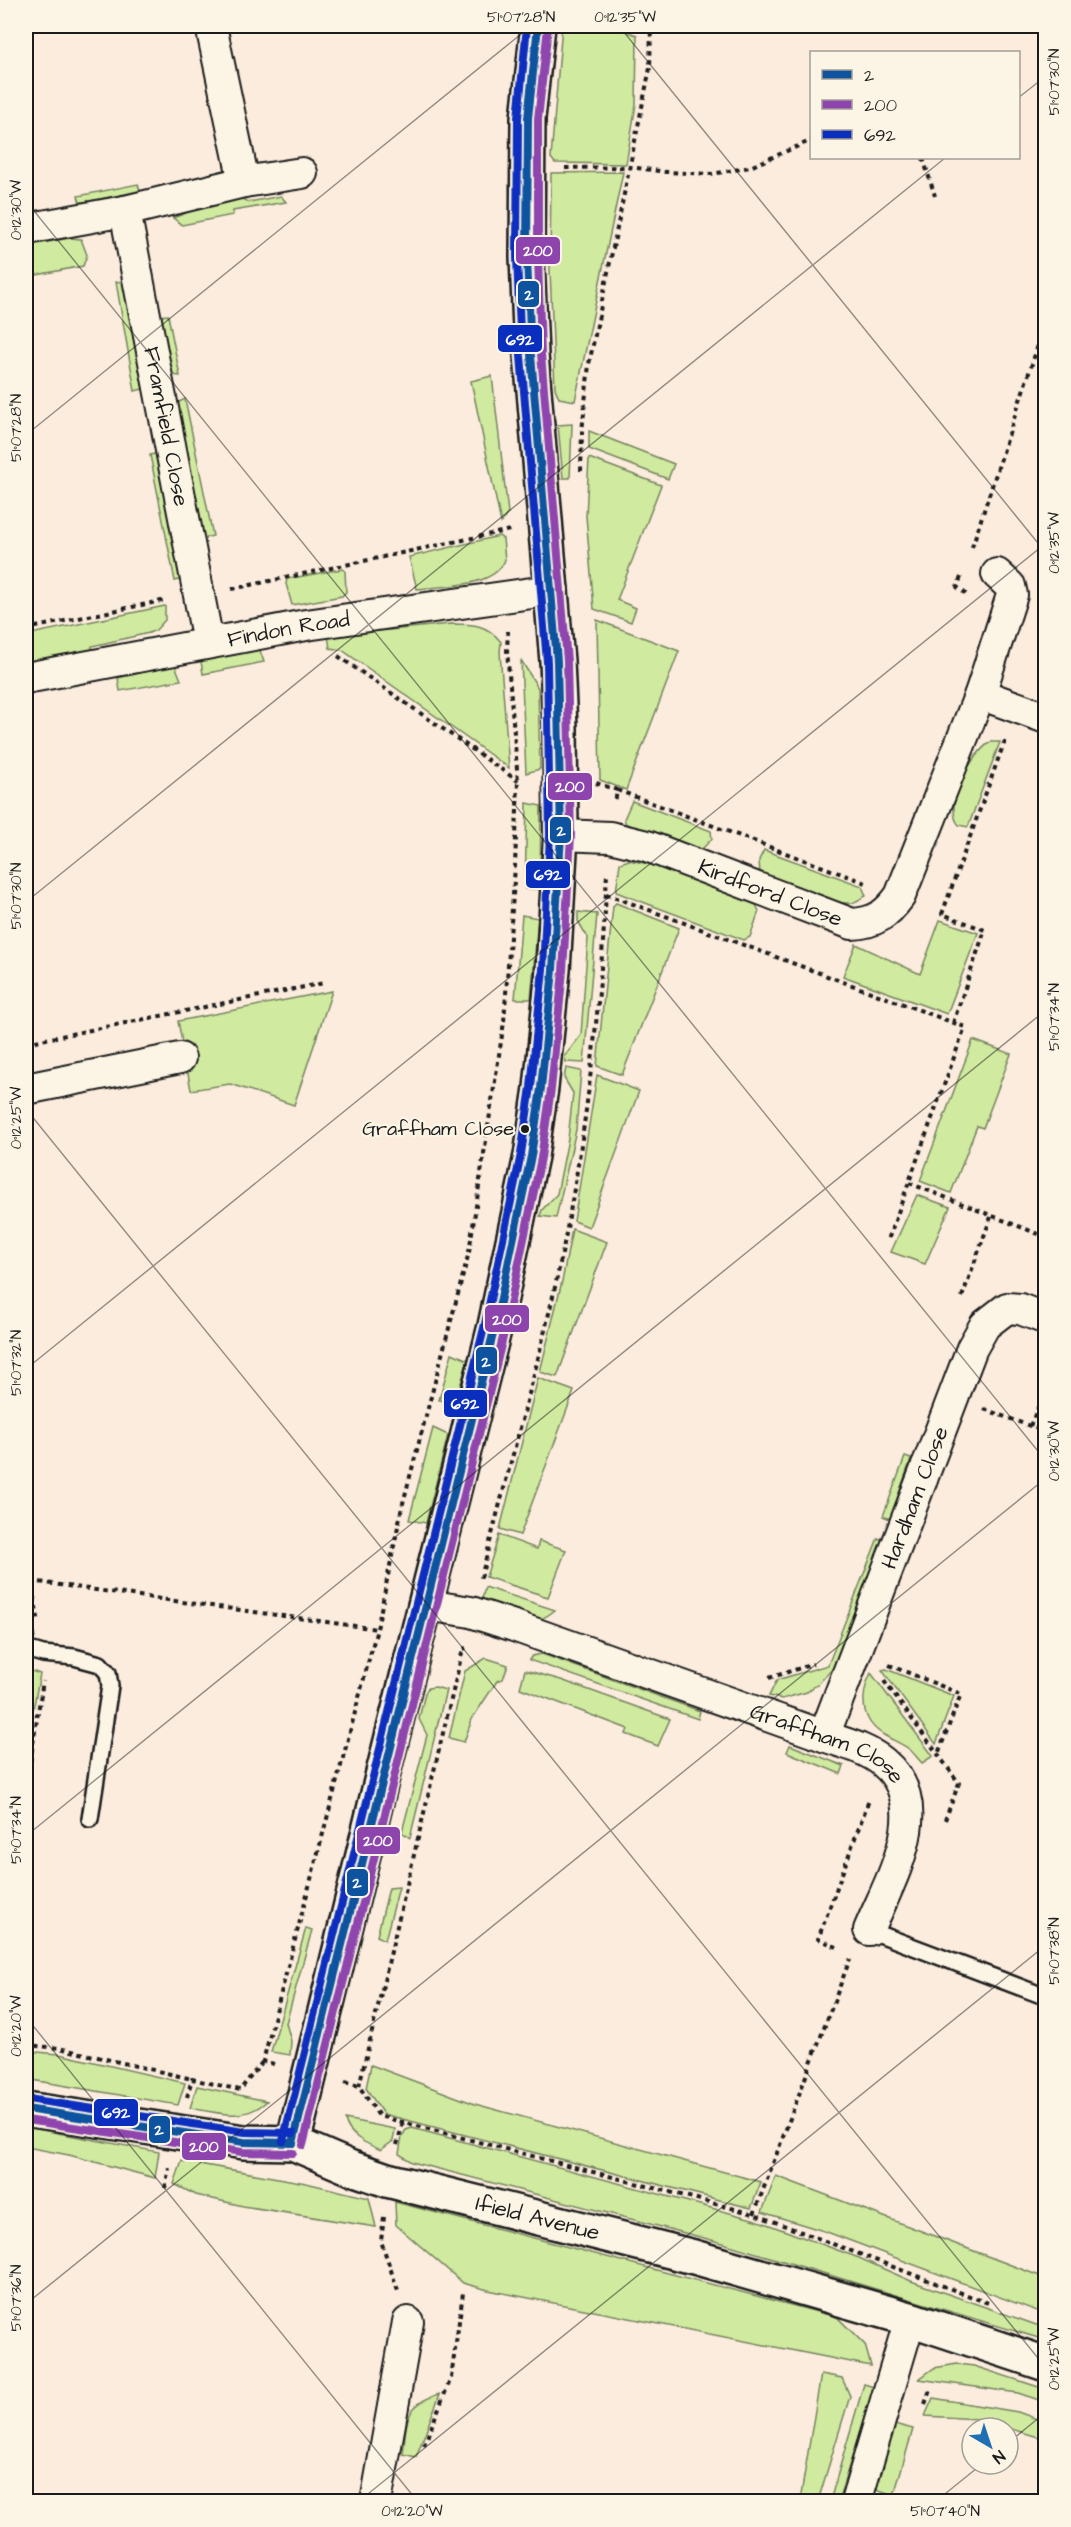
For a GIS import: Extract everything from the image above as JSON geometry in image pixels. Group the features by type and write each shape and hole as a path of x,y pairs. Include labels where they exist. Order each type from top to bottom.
{"street":[{"path":"211,26 244,182"},
{"path":"293,2143 495,1326 531,1156 553,970 561,835 560,728 553,590 531,355 527,257 528,118 538,26"},
{"path":"26,230 125,211 244,182 302,173"},
{"name":"Framfield Close","path":"125,211 208,642"},
{"name":"Kirdford Close","path":"561,835 610,837 646,846 852,924 868,924 887,913 900,896 980,694 1012,595 1010,586 997,574"},
{"name":"Findon Road","path":"26,678 208,642 328,622 553,590"},
{"path":"980,694 1046,718"},
{"path":"26,1089 180,1058"},
{"name":"Hardham Close","path":"824,1736 972,1348 985,1325 1007,1308 1020,1309 1046,1319"},
{"name":"Graffham Close","path":"426,1605 471,1612 514,1626 824,1736 864,1751 883,1762 897,1779 906,1800 909,1823 904,1844 869,1930"},
{"name":"Ifield Avenue","path":"26,2109 244,2142 293,2143 349,2167 387,2180 694,2257 910,2319 1046,2364"},
{"path":"856,2502 910,2319"},
{"path":"376,2502 408,2322"}],"lane":[{"path":"26,1648 43,1654 89,1660 100,1664 108,1673 110,1686 90,1819"},
{"name":"Graffham Close","path":"869,1930 1041,1995"}],"path":[{"path":"581,476 582,432 589,364 650,68 651,26"},
{"path":"528,169 630,167 666,172 712,174 750,166 810,141"},
{"path":"923,159 935,196"},
{"path":"26,629 199,593 227,590 500,532 546,525"},
{"path":"510,596 507,650 518,781 504,1022 469,1252 402,1507 377,1629 263,2061 358,2086 379,2116 754,2214 998,2307"},
{"path":"335,654 518,781"},
{"path":"953,1023 986,930 942,914 1004,742 1012,744"},
{"path":"617,790 900,896"},
{"path":"606,894 966,1027 888,1240"},
{"path":"26,1043 324,983"},
{"path":"909,1183 1046,1237"},
{"path":"1030,1426 1043,1396 1046,1397"},
{"path":"31,1581 377,1629"},
{"path":"358,2086 463,1649 473,1648"},
{"path":"882,1662 962,1694 938,1755"},
{"path":"26,1713 37,1715"},
{"path":"843,1949 818,1939 872,1790"},
{"path":"26,2045 59,2048 192,2079"},
{"path":"403,2122 387,2180 381,2241 408,2322"},
{"path":"423,2448 451,2378 463,2293"}],"green space":[{"path":"562,26 611,26 637,35 636,104 626,164 555,163 551,158"},
{"path":"623,172 575,401 559,398 555,388 550,270 551,173"},
{"path":"138,184 140,191 80,203 78,196"},
{"path":"232,195 249,202 281,196 286,202 233,211 233,215 182,225 173,218"},
{"path":"70,238 81,239 87,255 83,266 26,277 26,246"},
{"path":"124,281 143,389 135,391 116,282"},
{"path":"168,315 180,376 172,375 160,316"},
{"path":"492,376 508,513 501,523 471,381"},
{"path":"185,399 213,536 204,538 177,403"},
{"path":"572,424 570,478 563,478 558,425"},
{"path":"589,431 674,464 668,479 589,449"},
{"path":"158,453 183,579 175,581 150,455"},
{"path":"589,458 661,485 617,600 636,608 631,622 594,609 586,516"},
{"path":"499,536 503,539 505,560 490,576 466,584 417,589 409,557"},
{"path":"342,569 345,571 346,592 342,596 292,605 286,584 287,579"},
{"path":"165,606 165,620 156,630 92,646 91,654 26,668 26,635"},
{"path":"597,620 679,651 626,790 600,780"},
{"path":"451,624 485,628 501,642 509,768 342,650 330,648 328,636"},
{"path":"259,648 264,662 203,674 201,661"},
{"path":"521,660 538,688 540,769 526,773"},
{"path":"175,665 181,680 120,691 118,678"},
{"path":"991,742 1000,742 968,827 959,825 954,805 962,780 976,757"},
{"path":"632,801 711,831 712,839 699,852 626,824 624,819"},
{"path":"527,803 541,806 540,889 525,889"},
{"path":"764,850 862,886 866,896 853,903 841,903 760,874 759,860"},
{"path":"629,860 653,865 756,905 759,911 750,937 744,940 616,892 620,863"},
{"path":"616,903 679,928 622,1075 597,1066 613,906"},
{"path":"578,912 597,914 584,1063 566,1062 565,1056 581,1035 588,938 578,921"},
{"path":"522,915 538,918 531,999 515,999"},
{"path":"940,920 978,933 947,1014 843,976 856,944 920,974"},
{"path":"332,991 294,1105 230,1084 191,1090 178,1021"},
{"path":"973,1040 1011,1054 983,1128 977,1126 951,1193 920,1181"},
{"path":"566,1068 581,1071 576,1130 556,1218 540,1216 542,1210 557,1194 568,1139 573,1093 564,1078"},
{"path":"597,1075 639,1091 589,1227 574,1221"},
{"path":"917,1195 950,1207 925,1264 891,1252"},
{"path":"572,1229 607,1242 557,1377 540,1372"},
{"path":"452,1353 468,1360 455,1403 439,1400"},
{"path":"538,1378 574,1391 520,1535 500,1529"},
{"path":"433,1428 448,1435 426,1523 409,1520"},
{"path":"905,1457 911,1459 890,1519 883,1516"},
{"path":"499,1535 537,1549 539,1541 566,1550 548,1597 486,1577"},
{"path":"878,1538 883,1540 837,1664 807,1692 782,1699 769,1696 777,1680 828,1665"},
{"path":"26,1585 35,1638 26,1633"},
{"path":"485,1587 555,1610 539,1620 520,1618 482,1599"},
{"path":"542,1654 700,1711 698,1719 529,1660 532,1656"},
{"path":"486,1658 508,1665 503,1679 497,1681 472,1719 464,1742 449,1738 465,1671"},
{"path":"26,1669 40,1674 33,1710 26,1709"},
{"path":"886,1669 954,1696 936,1744 882,1670"},
{"path":"525,1670 561,1680 670,1719 658,1746 626,1734 628,1729 520,1688"},
{"path":"871,1673 933,1756 922,1763 909,1749 884,1735 870,1722 866,1715 864,1699"},
{"path":"428,1688 446,1690 410,1838 402,1832 427,1735 419,1719 425,1693"},
{"path":"790,1745 844,1766 841,1774 787,1752"},
{"path":"399,1887 385,1940 377,1936 389,1888"},
{"path":"306,1928 312,1930 286,2023 291,2041 290,2055 271,2052"},
{"path":"26,2051 59,2054 185,2083 178,2105 26,2079"},
{"path":"371,2065 475,2104 761,2182 751,2208 383,2114 366,2088"},
{"path":"197,2086 267,2101 258,2108 240,2114 221,2114 190,2108"},
{"path":"345,2119 395,2129 393,2141 381,2150 376,2148 354,2135"},
{"path":"26,2127 159,2152 155,2178 69,2155 26,2147"},
{"path":"412,2128 756,2220 859,2258 911,2281 1045,2328 1045,2340 723,2243 412,2162 399,2154 402,2136 406,2130"},
{"path":"182,2161 306,2183 369,2198 376,2227 243,2206 196,2195 174,2184"},
{"path":"776,2176 1045,2278 1045,2314 827,2232 762,2212"},
{"path":"395,2202 837,2317 865,2345 871,2366 488,2290 463,2283 396,2225"},
{"path":"957,2364 974,2366 1045,2389 1045,2402 1018,2393 919,2379 934,2368"},
{"path":"821,2374 842,2378 850,2396 818,2501 800,2501"},
{"path":"864,2384 874,2387 838,2501 830,2501"},
{"path":"440,2394 416,2457 403,2454 410,2415 420,2403"},
{"path":"933,2398 1018,2412 1045,2422 1045,2439 1020,2432 1020,2416 960,2416 960,2418 925,2416"},
{"path":"894,2424 913,2429 894,2495 876,2489"}],"transit line":[{"name":"692","path":"283,2141 485,1324 521,1154 531,1087 543,969 550,835 547,662 521,356 517,257 518,118 527,26"},
{"name":"2","path":"293,2143 495,1326 531,1156 541,1088 553,970 561,835 557,661 531,355 527,257 528,118 538,26"},
{"name":"200","path":"303,2145 505,1329 541,1158 551,1089 563,971 571,835 567,661 541,354 538,257 538,119 548,27"},
{"name":"692","path":"28,2099 245,2132 293,2133"},
{"name":"2","path":"26,2109 244,2142 293,2143"},
{"name":"200","path":"26,2120 242,2152 293,2153"}],"place":[{"name":"Graffham Close","path":"525,1129"}]}
